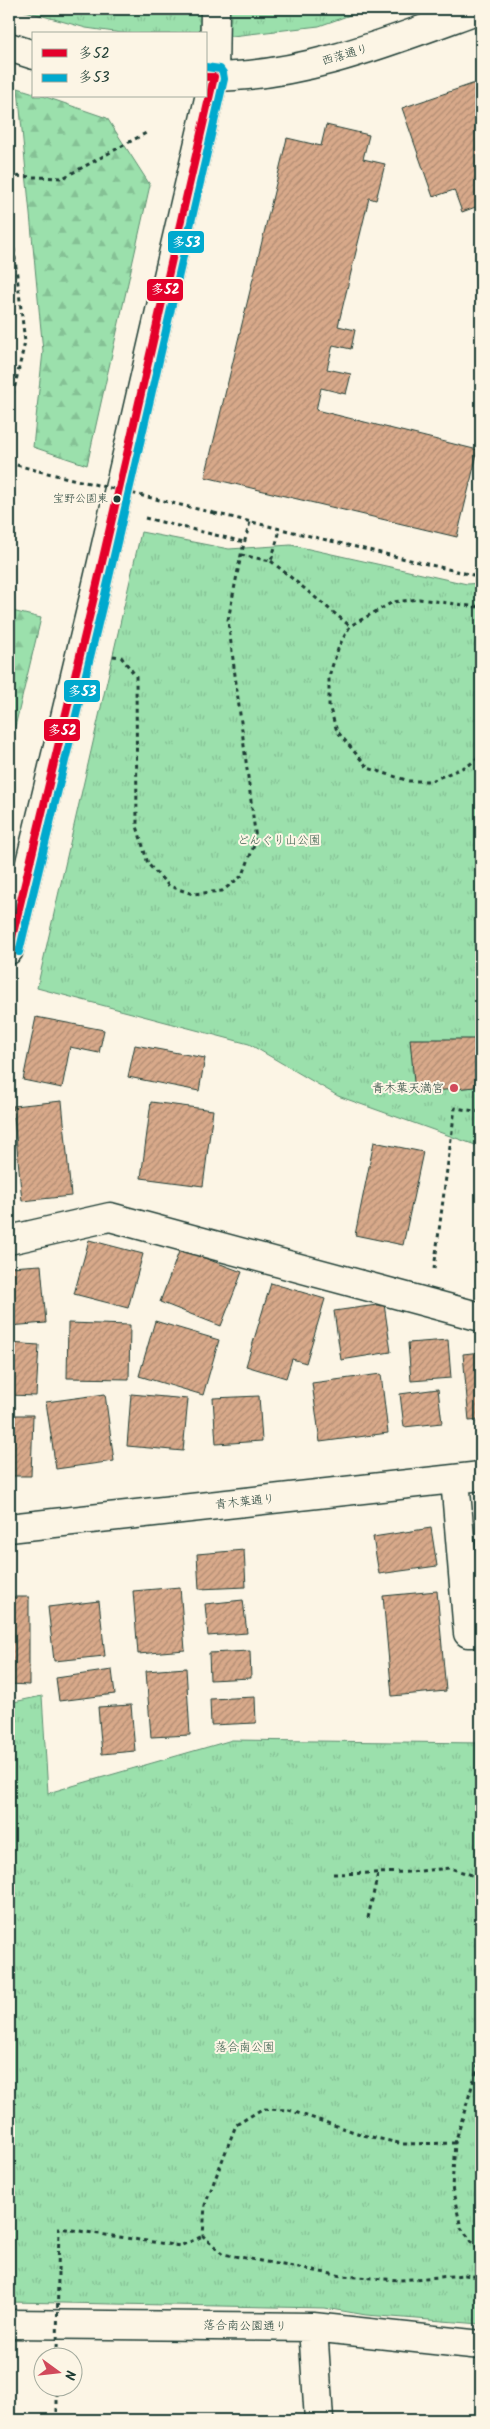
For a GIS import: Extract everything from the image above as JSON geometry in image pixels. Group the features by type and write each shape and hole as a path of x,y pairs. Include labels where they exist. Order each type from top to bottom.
{"street":[{"path":"210,77 215,9"},
{"name":"西落通り","path":"210,77 282,72 353,55 479,9"},
{"path":"9,47 32,54"},
{"path":"9,950 94,597 205,98"},
{"path":"9,1240 110,1217 481,1317"},
{"name":"青木葉通り","path":"9,1528 481,1476"},
{"path":"455,1479 468,1633 481,1633"},
{"name":"落合南公園通り","path":"9,2324 313,2327 481,2345"},
{"path":"313,2327 320,2420"}],"path":[{"path":"9,176 63,178 146,133"},
{"path":"9,209 25,342 9,412"},
{"path":"9,463 280,530 481,577"},
{"path":"137,516 244,542"},
{"path":"105,654 121,657 136,676 137,826 148,864 169,886 193,894 222,891 242,875 256,840 228,620 241,555 250,522"},
{"path":"271,561 280,530"},
{"path":"241,555 271,561 350,626"},
{"path":"481,588 478,607 481,612"},
{"path":"478,607 419,599 393,602 350,626 339,646 329,676 329,706 337,731 368,768 409,781 431,781 469,765 481,755"},
{"path":"430,1304 455,1108 481,1112"},
{"path":"333,1874 450,1868 481,1878"},
{"path":"368,1918 378,1873"},
{"path":"481,2056 454,2143 452,2187 461,2228 481,2253"},
{"path":"203,2236 206,2205 236,2125 262,2109 290,2110 363,2135 403,2144 454,2143"},
{"path":"57,2346 60,2228 180,2246 203,2236"},
{"path":"203,2236 223,2254 342,2276 400,2280 466,2275 481,2277"},
{"path":"57,2396 57,2420"}],"green space":[{"path":"18,9 367,9 319,26 208,39 208,32 115,32 86,28"},
{"path":"18,88 32,92 32,98 49,98 107,118 150,185 87,465 33,447 43,351"},
{"name":"どんぐり山公園","path":"141,532 229,549 291,545 467,584 481,583 481,1147 338,1096 249,1044 37,988"},
{"path":"12,611 41,618 9,752 9,620"},
{"name":"落合南公園","path":"42,1696 48,1793 232,1740 481,1743 481,2324 366,2315 325,2308 9,2302 9,1703"}],"building":[{"path":"481,81 481,205 462,212 454,190 433,197 402,108"},
{"path":"326,125 369,135 363,159 385,164 376,200 369,198 338,326 355,330 351,349 333,345 327,369 351,374 346,394 321,388 316,410 478,450 457,537 205,477 287,138 321,146"},
{"path":"36,1017 104,1030 99,1053 70,1047 62,1088 23,1080"},
{"path":"410,1039 479,1039 475,1087 415,1093"},
{"path":"135,1045 205,1058 199,1091 128,1077"},
{"path":"62,1101 71,1196 22,1201 13,1106"},
{"path":"151,1102 213,1110 203,1186 141,1178"},
{"path":"374,1142 423,1152 403,1245 355,1235"},
{"path":"89,1240 143,1254 128,1308 74,1294"},
{"path":"180,1249 242,1272 221,1326 160,1302"},
{"path":"41,1265 46,1323 9,1326 9,1267"},
{"path":"271,1283 325,1299 306,1363 292,1359 286,1378 246,1366"},
{"path":"384,1304 391,1352 341,1360 334,1311"},
{"path":"155,1321 219,1340 203,1395 139,1376"},
{"path":"68,1323 130,1325 129,1379 67,1378"},
{"path":"448,1340 451,1378 411,1381 408,1343"},
{"path":"9,1343 39,1345 36,1396 9,1395"},
{"path":"481,1352 481,1420 469,1421 463,1354"},
{"path":"381,1374 388,1433 320,1442 312,1383"},
{"path":"438,1389 442,1423 404,1427 400,1394"},
{"path":"105,1394 114,1461 56,1469 46,1402"},
{"path":"131,1394 188,1399 183,1451 127,1446"},
{"path":"259,1396 262,1441 216,1444 213,1398"},
{"path":"9,1415 33,1415 31,1476 9,1476"},
{"path":"431,1528 437,1566 379,1574 373,1537"},
{"path":"244,1550 246,1587 199,1589 197,1554"},
{"path":"180,1587 185,1650 138,1654 133,1591"},
{"path":"437,1591 446,1691 392,1696 383,1596"},
{"path":"9,1597 29,1597 29,1685 9,1684"},
{"path":"243,1600 247,1633 208,1636 205,1604"},
{"path":"99,1601 105,1656 54,1661 48,1607"},
{"path":"250,1651 251,1678 210,1680 209,1653"},
{"path":"186,1668 190,1735 151,1737 146,1671"},
{"path":"112,1670 115,1694 59,1701 56,1678"},
{"path":"255,1697 256,1723 211,1725 210,1699"},
{"path":"131,1705 135,1751 102,1754 98,1707"}],"transit line":[{"name":"多53","path":"19,952 104,599 224,79 220,69 208,67"},
{"name":"多52","path":"9,950 94,597 214,77 208,77"}],"place":[{"name":"宝野公園東","path":"117,499"},
{"name":"青木葉天満宮","path":"454,1088"}]}
